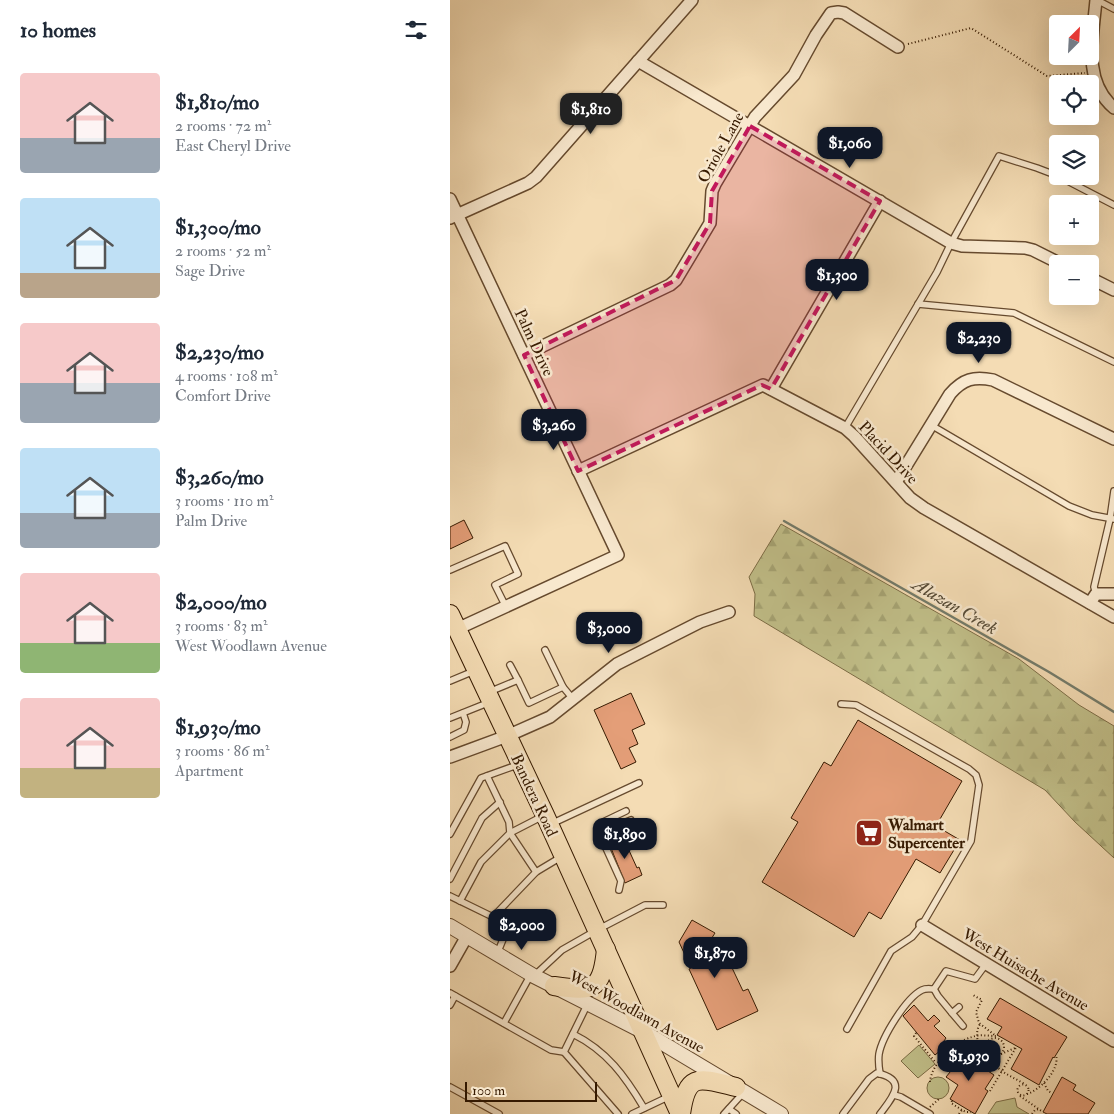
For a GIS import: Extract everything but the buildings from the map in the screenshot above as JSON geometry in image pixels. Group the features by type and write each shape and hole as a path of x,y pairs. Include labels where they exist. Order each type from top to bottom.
{"main road":[{"name":"Bandera Road","path":"454,621 547,820 680,1114"},
{"path":"554,986 583,990 592,987 598,982 602,974 606,949"},
{"path":"680,1114 685,1090 694,1082 710,1080 740,1089"}],"street":[{"path":"454,216 528,183 536,177 692,0"},
{"path":"1096,0 1092,55 1093,73 1102,94 1114,108"},
{"name":"Oriole Lane","path":"524,355 670,285 676,280 710,223 712,191 760,110 794,74 831,13 844,13 898,47"},
{"path":"638,61 951,243 962,246 1025,248 1049,259"},
{"name":"Palm Drive","path":"450,199 454,216 524,355 618,555 506,607 454,621"},
{"path":"578,471 759,386 763,385 771,389 880,201"},
{"path":"1099,282 1114,290"},
{"path":"896,482 950,394 960,383 980,377 993,380 1114,439"},
{"name":"Placid Drive","path":"771,389 844,428 854,436 910,498 924,508 1093,598 1114,617"},
{"path":"1093,598 1114,594"},
{"path":"450,757 507,736 550,717 617,664 700,622 729,612"},
{"name":"West Huisache Avenue","path":"922,925 1114,1041"},
{"name":"West Woodlawn Avenue","path":"450,926 533,975 644,1032 740,1089 774,1112"},
{"path":"450,966 467,936"}],"lane":[{"path":"1096,0 1114,9"},
{"path":"844,428 937,272 999,156 1049,172"},
{"path":"1075,185 1114,205"},
{"path":"918,304 1014,313 1114,362"},
{"path":"931,425 1069,506 1092,515 1112,519"},
{"path":"1093,598 1094,587 1112,519 1114,490"},
{"path":"450,570 505,546 518,574 495,585 506,607"},
{"path":"544,650 563,686 573,699"},
{"path":"510,665 529,703 563,686"},
{"path":"450,681 476,670"},
{"path":"450,718 463,713 518,680"},
{"path":"841,704 856,705 976,774 979,785 971,841 922,925 912,937 891,951 847,1028"},
{"path":"450,736 464,730 466,722 463,713"},
{"path":"450,834 480,778 520,764"},
{"path":"488,776 509,822 510,833 536,872"},
{"path":"460,901 481,862 510,833 639,783"},
{"path":"450,880 482,818 500,802"},
{"path":"619,890 620,881 599,831 603,822 626,811"},
{"path":"601,837 608,829 631,820"},
{"path":"494,917 536,872 563,856"},
{"path":"450,896 494,917 506,932 497,954"},
{"path":"504,1023 533,975 562,950 644,905 663,905"},
{"path":"934,989 946,971 975,979 986,964"},
{"path":"934,989 963,1026"},
{"path":"880,1074 879,1054 895,1019 921,990 934,989"},
{"path":"450,1005 452,995 551,1050 564,1052 618,1114"},
{"path":"564,1052 588,1004"},
{"path":"952,1013 959,1006"},
{"path":"573,1034 589,1042 620,1071 644,1108"},
{"path":"843,1114 869,1079 877,1073 893,1080 895,1085 894,1095 880,1114"},
{"path":"450,1087 499,1114"},
{"path":"736,1114 726,1112 740,1089"},
{"path":"632,1114 672,1095"},
{"path":"894,1095 930,1114"}],"path":[{"path":"898,47 971,28 1047,76 1093,73"},
{"path":"973,995 982,1000 976,1012 976,1017 980,1024 996,1036 992,1037 986,1044 986,1050 994,1064 1002,1071 1024,1083 1023,1085 1028,1089 1027,1094"},
{"path":"976,1062 979,1057 977,1036 980,1024"},
{"path":"916,1033 914,1036 934,1062"},
{"path":"930,1082 934,1062 959,1043 971,1037 998,1038 1003,1042 1004,1048 1001,1054"},
{"path":"989,1054 996,1056 1017,1046 990,1091"},
{"path":"1019,1094 1022,1096 1035,1091 1044,1084 1056,1062 1056,1055"},
{"path":"1050,1065 1056,1062"},
{"path":"1044,1084 1052,1094"},
{"path":"1023,1085 1018,1088 1019,1094 1025,1101 1043,1112"},
{"path":"952,1100 951,1103 962,1110 971,1112"},
{"path":"1032,1114 1039,1109"},
{"path":"959,1114 962,1110"}],"highlighted area":[{"path":"750,126 880,201 771,389 762,385 578,471 524,355 676,280 710,223 712,191"}],"green space":[{"path":"781,524 1019,659 1079,705 1114,726 1114,858 1075,822 1045,790 754,616 755,594 749,577"},
{"path":"919,1045 935,1064 918,1078 901,1061"},
{"path":"938,1077 948,1084 949,1088 942,1098 938,1099 928,1092 927,1088 934,1078"},
{"path":"1015,1098 1017,1107 1029,1114 988,1114 996,1102"}],"waterway":[{"name":"Alazan Creek","path":"784,521 1049,672 1114,712"}],"place":[{"name":"Walmart Supercenter","path":"869,833"}]}
